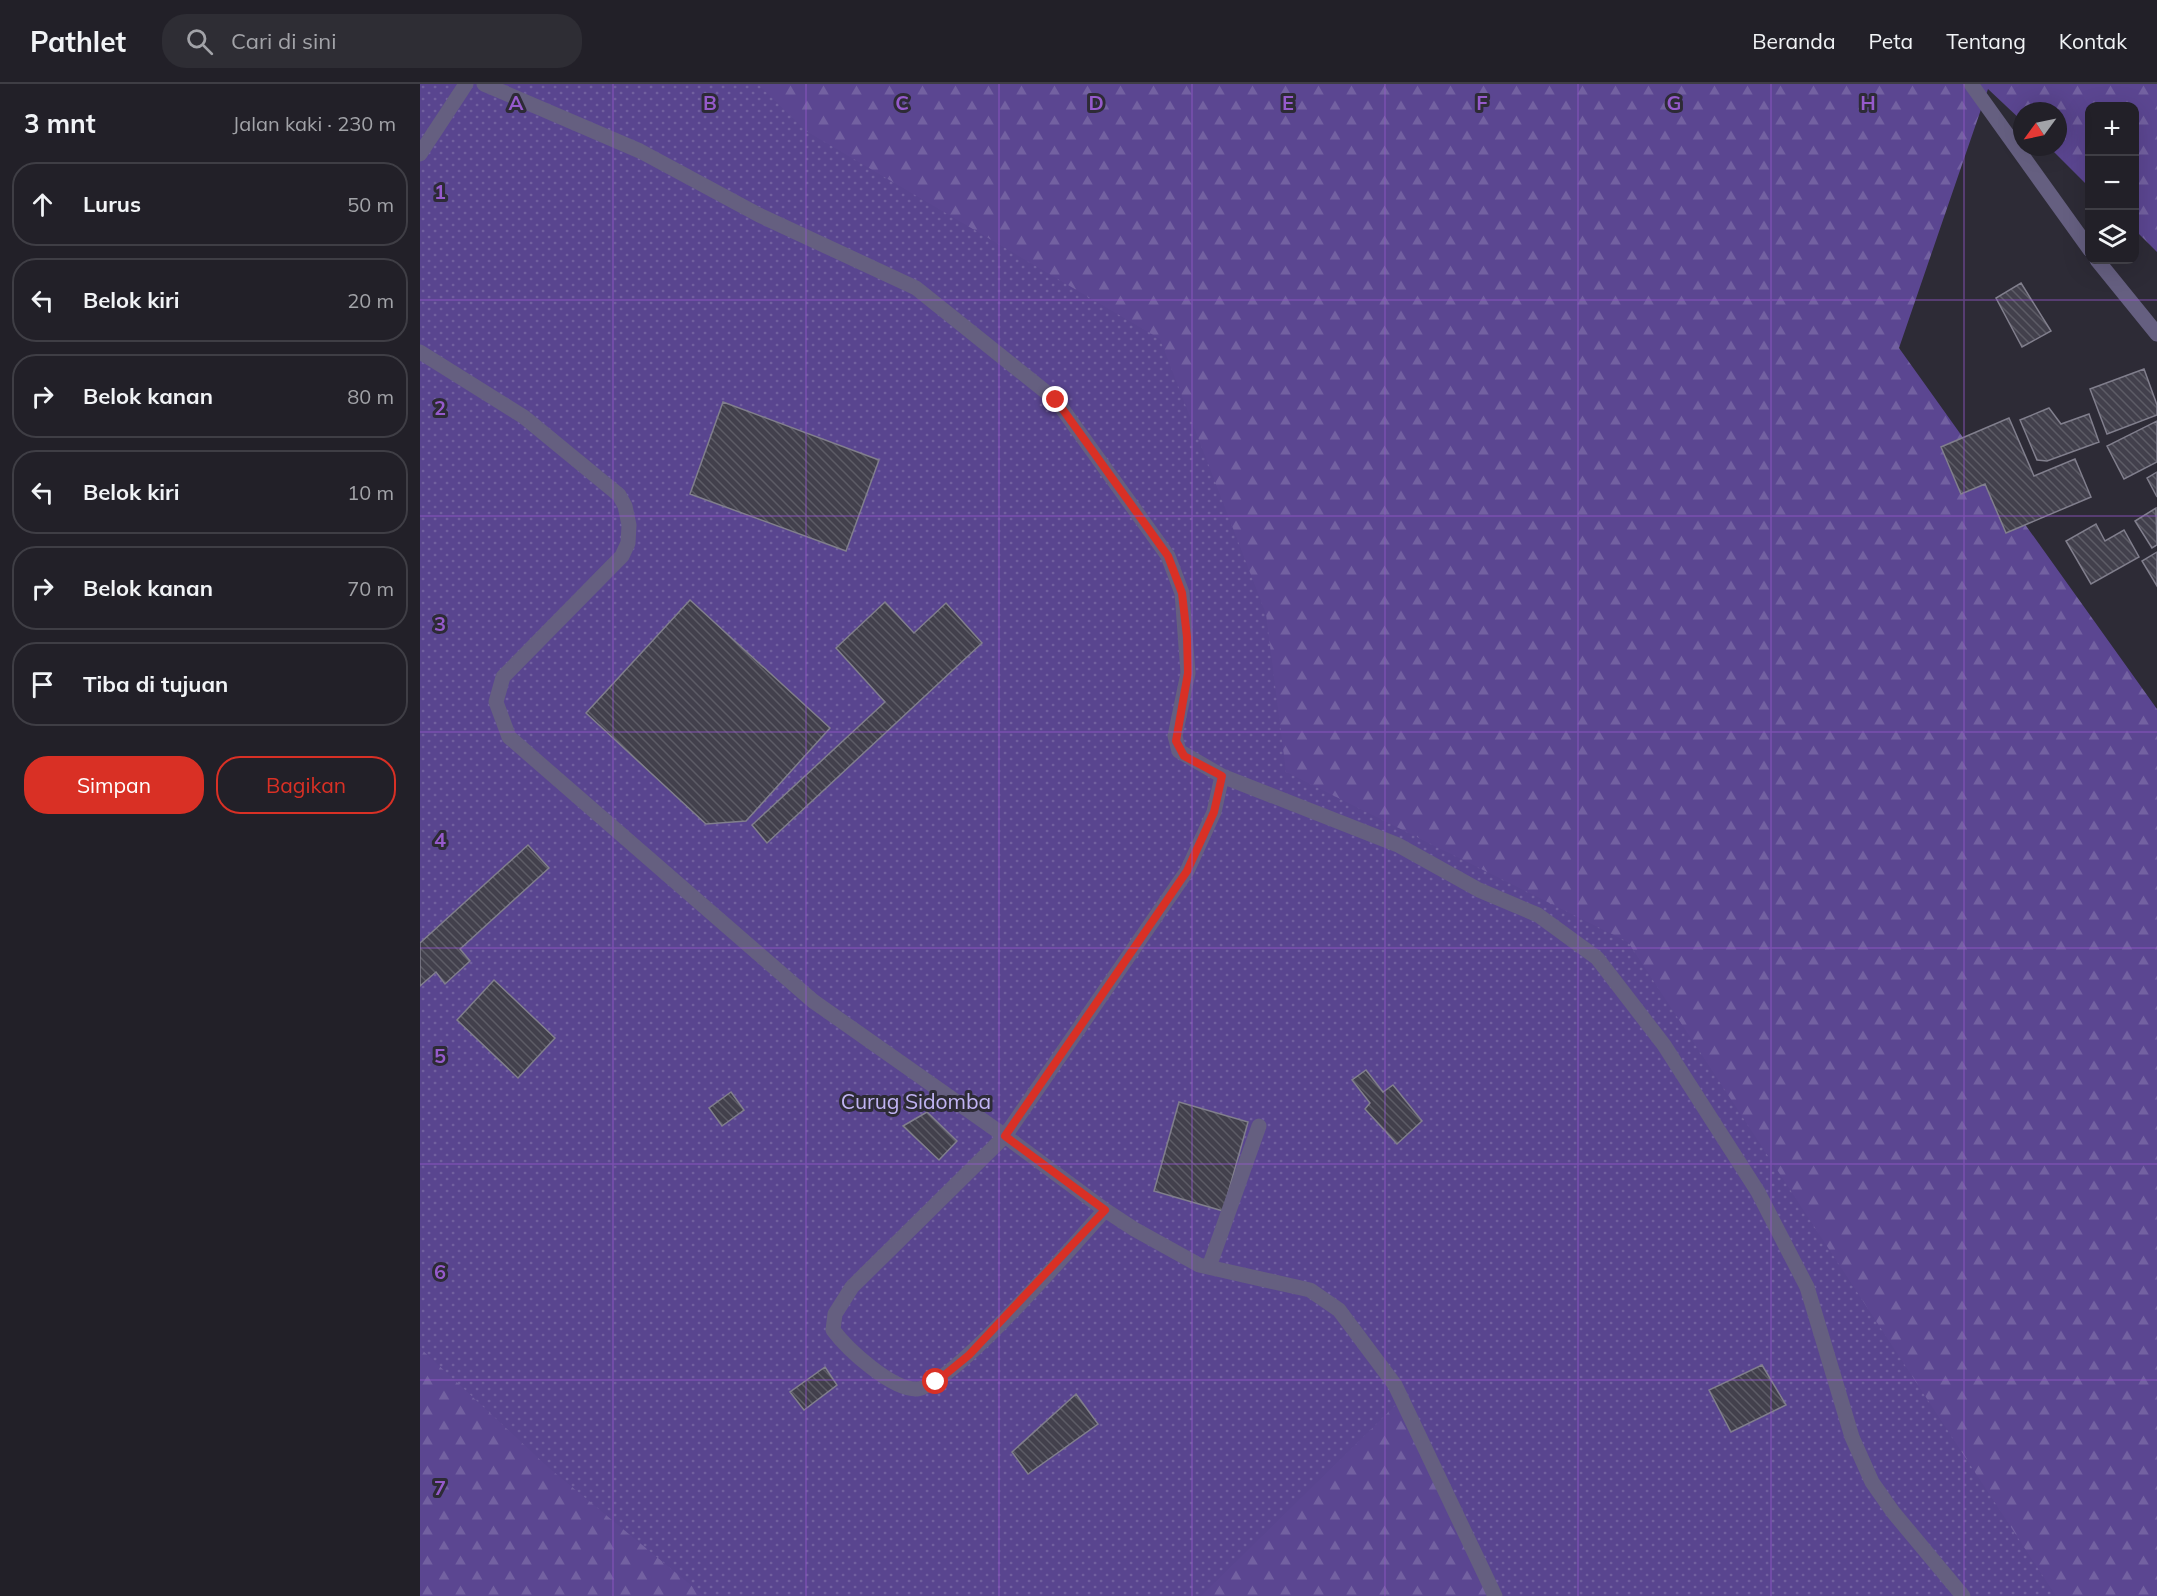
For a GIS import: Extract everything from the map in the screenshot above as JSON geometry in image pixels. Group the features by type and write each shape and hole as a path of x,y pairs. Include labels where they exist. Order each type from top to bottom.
{"street":[{"path":"420,154 466,84"},
{"path":"484,84 640,151 759,215 916,288 1056,400 1168,556 1182,593 1188,673 1176,741 1184,756 1222,776 1398,845 1479,890 1538,915 1597,958 1664,1045 1758,1192 1807,1287 1852,1437 1872,1482 1893,1512 1963,1596"},
{"path":"1971,84 2085,243"},
{"path":"2100,264 2157,334"},
{"path":"420,352 524,417 611,488 625,506 629,525 628,543 622,556 503,677 495,702 509,737 813,1001 1005,1136 1105,1210 1199,1265 1310,1290 1339,1310 1395,1385 1495,1596"},
{"path":"1105,1210 969,1355 936,1382 919,1389 902,1388 863,1360 841,1341 833,1330 835,1314 852,1287 1005,1136 1187,871 1214,812 1222,776"},
{"path":"1209,1267 1259,1126"}],"green space":[{"name":"Curug Sidomba","path":"420,84 2157,84 2157,252 2139,234 2139,102 2085,102 2085,183 2058,156 2067,156 2067,102 2013,102 2013,113 1988,89 1899,348 2157,709 2157,1596 420,1596"},
{"name":"Curug Sidomba","path":"420,84 758,84 806,131 1160,339 1266,614 1286,772 1628,942 2056,1596 1493,1596 1403,1398 1201,1596 704,1596 549,1468 420,1348"}],"building":[{"path":"2021,283 2051,331 2022,347 1996,298"},
{"path":"2144,369 2157,405 2157,415 2107,434 2090,389"},
{"path":"723,402 879,460 846,551 690,494"},
{"path":"2049,408 2061,424 2089,414 2099,442 2047,461 2037,460 2020,420"},
{"path":"2009,418 2034,476 2075,459 2091,497 2006,533 1985,484 1961,494 1941,447"},
{"path":"2157,421 2157,462 2124,479 2107,446"},
{"path":"2157,472 2157,497 2147,478"},
{"path":"2156,508 2157,545 2152,548 2135,521"},
{"path":"2096,524 2105,541 2124,530 2139,557 2091,584 2066,541"},
{"path":"2157,552 2157,586 2142,561"},
{"path":"690,600 830,728 746,821 706,824 586,713"},
{"path":"885,602 914,633 946,603 982,643 767,843 752,825 885,702 836,648"},
{"path":"528,845 549,868 460,949 470,961 445,984 436,972 420,986 420,943"},
{"path":"494,980 555,1038 518,1078 457,1020"},
{"path":"1366,1070 1383,1092 1393,1085 1422,1121 1397,1144 1365,1109 1370,1103 1352,1080"},
{"path":"731,1092 744,1110 722,1126 709,1108"},
{"path":"1179,1102 1248,1122 1223,1211 1154,1191"},
{"path":"927,1112 957,1141 939,1160 903,1126"},
{"path":"1762,1365 1786,1405 1731,1432 1709,1390"},
{"path":"825,1367 837,1385 804,1410 790,1392"},
{"path":"1076,1394 1098,1424 1028,1474 1012,1452"}],"route":[{"path":"936,1382 969,1355 1105,1210 1005,1136 1187,871 1214,812 1222,776 1184,756 1179,751 1176,741 1175,736 1184,704 1188,673 1187,637 1182,593 1168,556 1056,400"}]}
